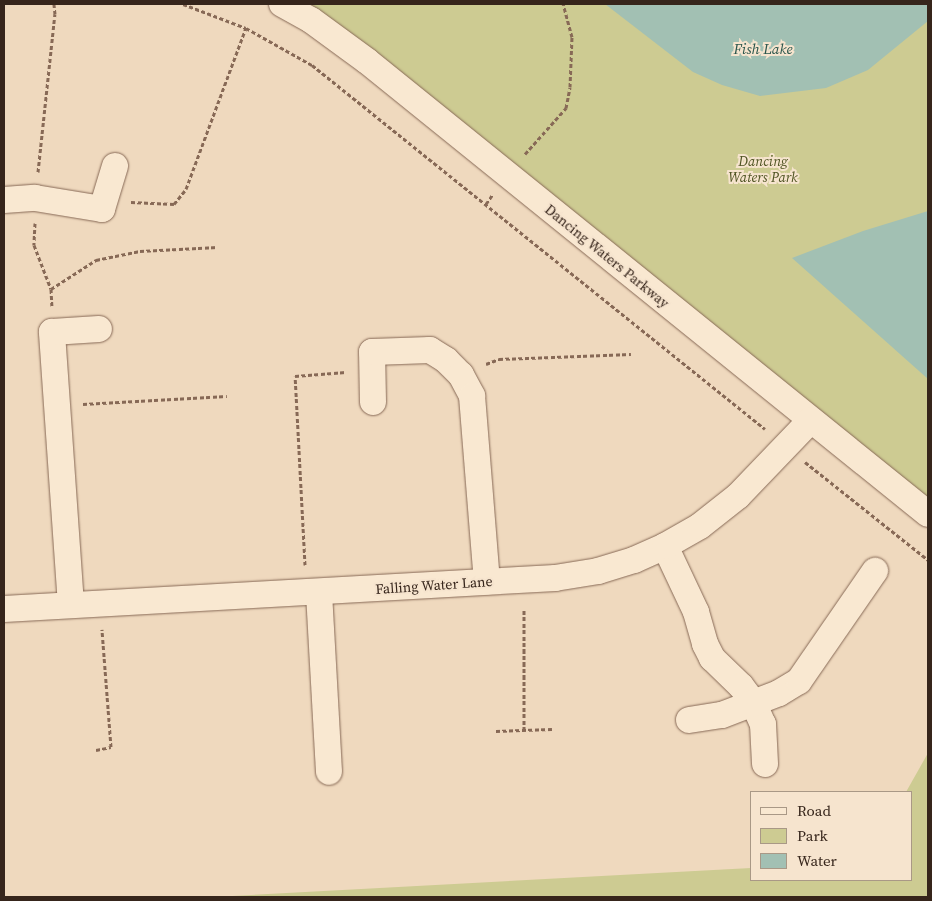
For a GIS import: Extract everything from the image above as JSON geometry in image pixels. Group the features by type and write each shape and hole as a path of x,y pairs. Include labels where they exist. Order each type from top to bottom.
{"street":[{"name":"Dancing Waters Parkway","path":"282,4 312,20 367,61 928,514"},
{"path":"4,200 35,198 102,209 115,166"},
{"path":"71,605 52,332 99,329"},
{"path":"373,402 372,352 430,350 446,360 461,375 472,396 487,581"},
{"name":"Falling Water Lane","path":"4,609 555,578 598,571 634,560 665,546 700,526 738,496 811,420"},
{"path":"665,546 696,612 705,644 712,658 741,686 753,702 763,724 765,764"},
{"path":"689,720 722,715 799,682 875,571"},
{"path":"312,593 329,772"}],"path":[{"path":"52,332 51,289 34,245 35,198 55,14 54,4"},
{"path":"184,4 246,28 312,65 928,560"},
{"path":"486,204 507,175 566,108 570,87 572,37 563,4"},
{"path":"104,200 174,204 186,189 246,28"},
{"path":"51,289 96,260 140,251 218,247"},
{"path":"461,375 499,359 631,354"},
{"path":"312,593 295,376 372,369"},
{"path":"57,406 227,396"},
{"path":"96,750 111,747 99,604"},
{"path":"524,610 524,729"},
{"path":"496,730 552,729"}],"green space":[{"name":"Dancing Waters Park","path":"282,4 928,4 928,514"},
{"path":"928,753 928,897 213,897 750,868 750,881 912,881 912,791 907,791"}],"water":[{"name":"Fish Lake","path":"605,4 928,4 928,21 868,70 826,88 760,96 722,85 693,72"},
{"path":"928,211 928,379 792,258 863,231"}]}
